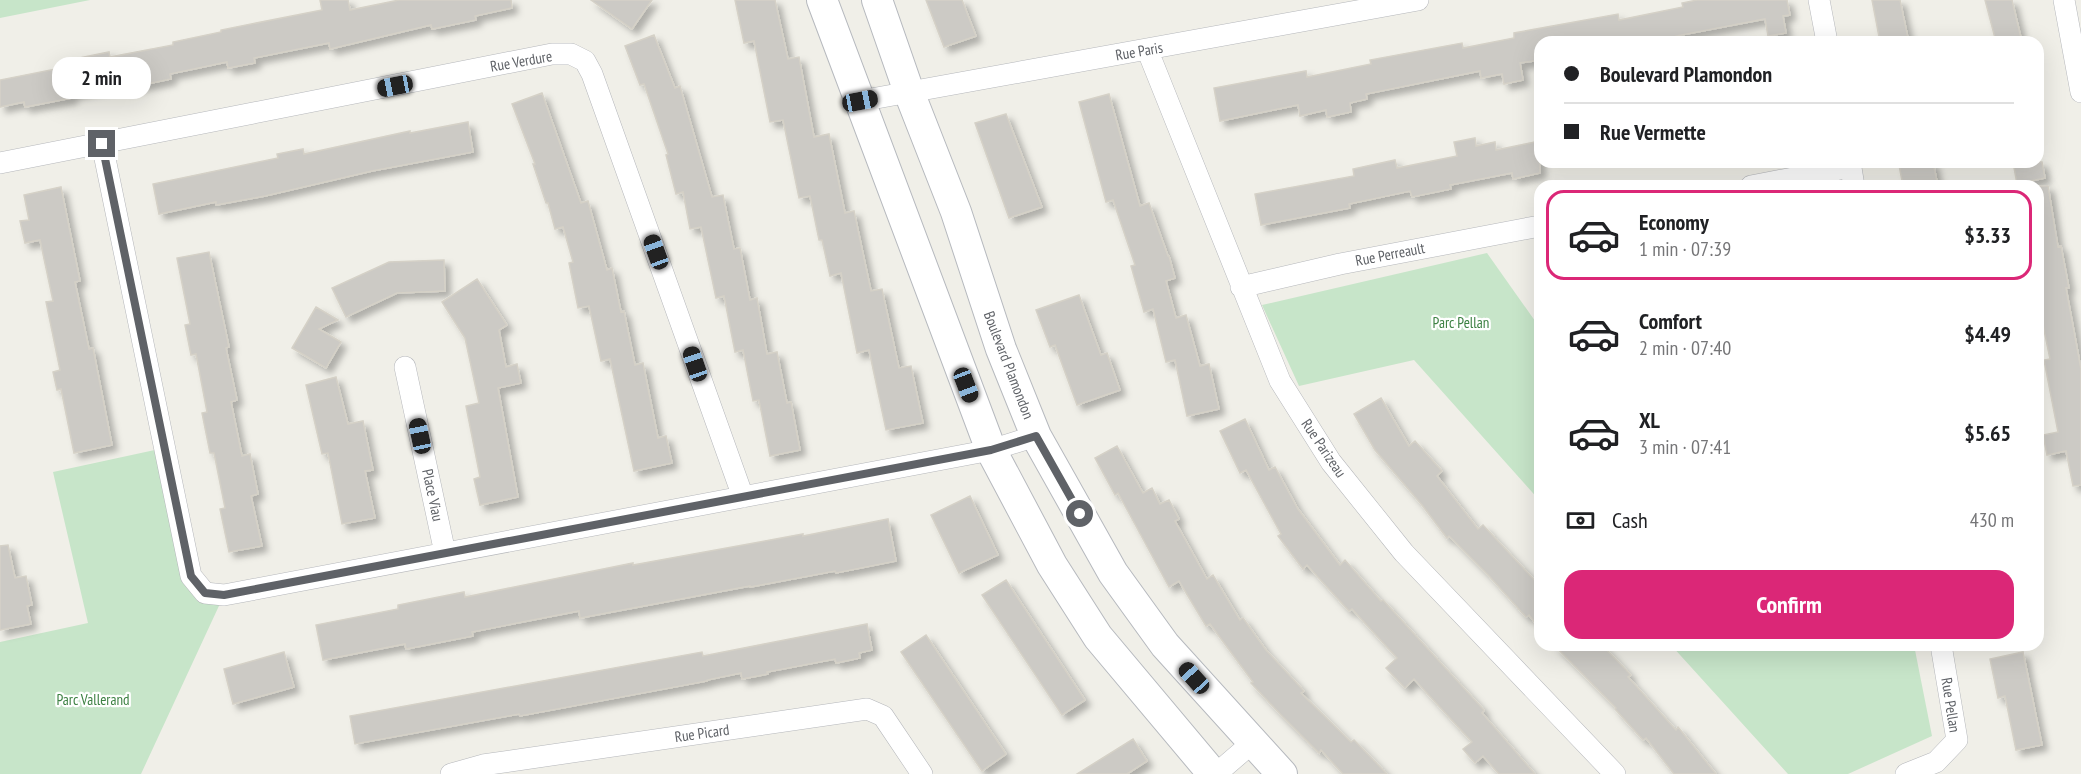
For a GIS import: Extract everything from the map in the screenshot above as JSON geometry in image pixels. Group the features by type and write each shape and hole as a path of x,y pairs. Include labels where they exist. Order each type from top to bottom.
{"street":[{"path":"822,0 991,450 1052,565 1098,637 1214,774 1252,743"},
{"name":"Boulevard Plamondon","path":"877,0 909,92 956,212 1001,349 1036,436 1113,573 1166,645 1282,774"},
{"name":"Rue Paris","path":"860,101 1418,0"},
{"path":"1819,0 1826,36"},
{"path":"2064,0 2081,92"},
{"name":"Rue Parizeau","path":"1147,49 1280,381 1331,462 1404,553 1615,774"},
{"name":"Rue Verdure","path":"0,163 552,54 571,54 585,60 592,74 743,497"},
{"path":"102,144 191,576 205,593 224,595 743,497 991,450 1036,436"},
{"path":"1794,180 1852,172"},
{"name":"Rue Perreault","path":"1241,287 1340,264 1534,227"},
{"name":"Place Viau","path":"405,366 445,553"},
{"name":"Rue Pellan","path":"1906,774 1936,762 1957,740 1942,651"},
{"name":"Rue Picard","path":"451,774 483,765 867,709 883,716 922,774"}],"green space":[{"path":"0,0 90,0 0,18"},
{"name":"Parc Pellan","path":"1487,253 1534,320 1534,494 1414,360 1299,386 1262,305"},
{"name":"Parc Vallerand","path":"164,448 191,576 224,595 141,774 0,774 0,642 88,623 53,472"},
{"path":"1676,651 1915,651 1932,736 1848,774 1788,774"}],"building":[{"path":"320,0 348,0 350,10 399,0 511,0 512,8 475,16 476,20 432,29 431,25 330,49 329,43 254,58 255,63 228,68 227,62 170,74 171,79 127,88 126,82 71,94 72,98 25,107 24,102 0,107 0,80 71,66 69,60 109,52 110,57 173,45 173,42 221,32 221,30 322,10"},
{"path":"591,0 652,0 632,29"},
{"path":"735,0 775,0 788,59 799,57 814,137 829,134 845,213 854,211 871,291 882,289 899,368 911,366 923,423 886,430 869,350 857,353 841,273 830,276 822,240 819,240 810,196 799,198 783,120 770,122 754,41 744,43"},
{"path":"926,0 962,0 976,36 944,47"},
{"path":"1697,0 1787,0 1790,15 1783,16 1786,33 1768,36 1765,19 1676,36 1534,36 1534,61 1520,63 1523,80 1504,84 1502,74 1481,78 1480,71 1366,94 1367,99 1350,103 1351,112 1327,117 1326,110 1300,116 1298,105 1220,121 1214,88 1306,71 1307,77 1371,64 1370,60 1462,43 1463,48 1514,38 1514,33 1618,14 1619,20 1683,7 1682,3"},
{"path":"1872,0 1900,0 1908,36 1879,36"},
{"path":"1985,0 2012,0 2021,36 1994,36"},
{"path":"654,35 675,88 680,86 712,197 723,195 734,249 740,248 750,300 757,298 767,354 777,352 787,403 791,402 800,450 770,456 759,400 753,401 743,350 735,352 724,296 716,298 701,227 690,229 683,192 676,194 666,155 668,154 644,84 640,85 625,46"},
{"path":"542,93 581,203 588,201 607,270 612,268 635,365 643,363 658,438 666,436 672,463 634,471 610,359 601,361 589,306 578,308 569,263 573,262 563,227 555,229 533,164 535,164 512,104"},
{"path":"1109,94 1140,206 1149,203 1169,256 1175,278 1166,281 1176,318 1186,315 1200,366 1209,364 1219,409 1187,416 1175,360 1166,362 1153,309 1144,312 1131,266 1135,265 1113,200 1106,202 1079,102"},
{"path":"1006,114 1042,207 1009,218 975,123"},
{"path":"468,122 473,152 372,171 265,196 216,205 216,202 159,214 153,184 278,158 277,154 303,149 304,154 410,131 410,133"},
{"path":"1475,138 1476,146 1495,142 1496,150 1534,142 1534,168 1540,168 1540,173 1513,179 1512,173 1450,185 1451,189 1412,197 1410,191 1349,204 1350,208 1261,225 1255,194 1354,176 1353,169 1395,160 1397,168 1457,156 1454,142"},
{"path":"1900,168 1934,168 1937,180 1902,180"},
{"path":"2014,168 2043,168 2045,178 2016,180"},
{"path":"2044,186 2048,186 2058,247 2061,246 2069,288 2066,288 2081,369 2081,485 2073,486 2066,451 2047,455 2044,435 2058,432 2044,360 2050,359 2044,330"},
{"path":"61,187 80,281 75,282 89,349 93,348 112,445 74,453 61,389 57,390 53,372 60,370 46,302 53,301 40,240 25,243 20,221 29,220 24,195"},
{"path":"209,252 229,347 226,348 237,400 231,402 242,456 250,454 258,494 251,496 262,546 229,552 220,509 225,508 214,453 210,453 202,413 207,412 196,354 191,355 185,325 190,324 177,258"},
{"path":"444,260 445,291 397,293 346,317 332,288 389,262"},
{"path":"477,279 507,325 499,330 506,367 517,364 521,383 498,388 518,497 480,505 474,479 480,477 466,406 479,403 465,338 442,302"},
{"path":"1079,295 1101,355 1107,353 1120,390 1077,405 1055,345 1050,347 1036,310"},
{"path":"316,307 338,320 319,329 341,342 326,368 292,348"},
{"path":"336,377 348,424 363,421 373,470 365,471 375,518 342,524 328,453 322,454 306,385"},
{"path":"1381,398 1409,446 1415,441 1442,471 1437,476 1478,529 1483,525 1534,580 1534,621 1529,615 1526,617 1449,536 1447,538 1375,450 1354,414"},
{"path":"1245,419 1269,470 1275,467 1298,509 1340,565 1345,560 1381,601 1383,600 1484,710 1482,713 1535,774 1499,774 1483,756 1475,763 1463,749 1472,742 1414,679 1405,688 1386,668 1397,658 1352,609 1349,611 1307,565 1303,569 1278,536 1281,534 1246,470 1240,473 1220,431"},
{"path":"1117,446 1143,493 1152,488 1160,504 1169,500 1179,519 1175,521 1207,579 1213,575 1240,620 1243,618 1266,650 1304,691 1301,693 1351,742 1354,740 1387,774 1343,774 1321,750 1319,753 1251,683 1253,682 1210,624 1206,626 1179,581 1169,587 1118,493 1115,495 1095,458"},
{"path":"970,496 998,555 959,573 931,515"},
{"path":"888,519 896,561 580,618 579,611 472,632 473,636 406,649 405,644 323,660 316,625 398,609 398,605 464,592 465,597 633,563 633,565 803,534 803,536"},
{"path":"8,545 15,578 26,576 32,605 27,606 31,624 0,630 0,546"},
{"path":"1006,580 1085,700 1062,715 982,595"},
{"path":"867,624 872,650 859,653 860,658 836,663 835,659 742,679 741,673 520,716 519,714 355,744 350,716 702,652 703,656"},
{"path":"926,635 1006,754 982,771 901,652"},
{"path":"1560,651 1608,651 1631,675 1628,677 1676,730 1678,727 1716,774 1674,774 1646,738 1643,740 1616,708"},
{"path":"284,652 294,687 233,704 224,669"},
{"path":"2023,652 2042,745 2016,750 2005,696 1998,698 1990,659"},
{"path":"1133,739 1147,761 1127,774 1077,774"}],"route":[{"path":"102,144 191,576 205,593 224,595 991,450 1036,436 1080,514"}]}
